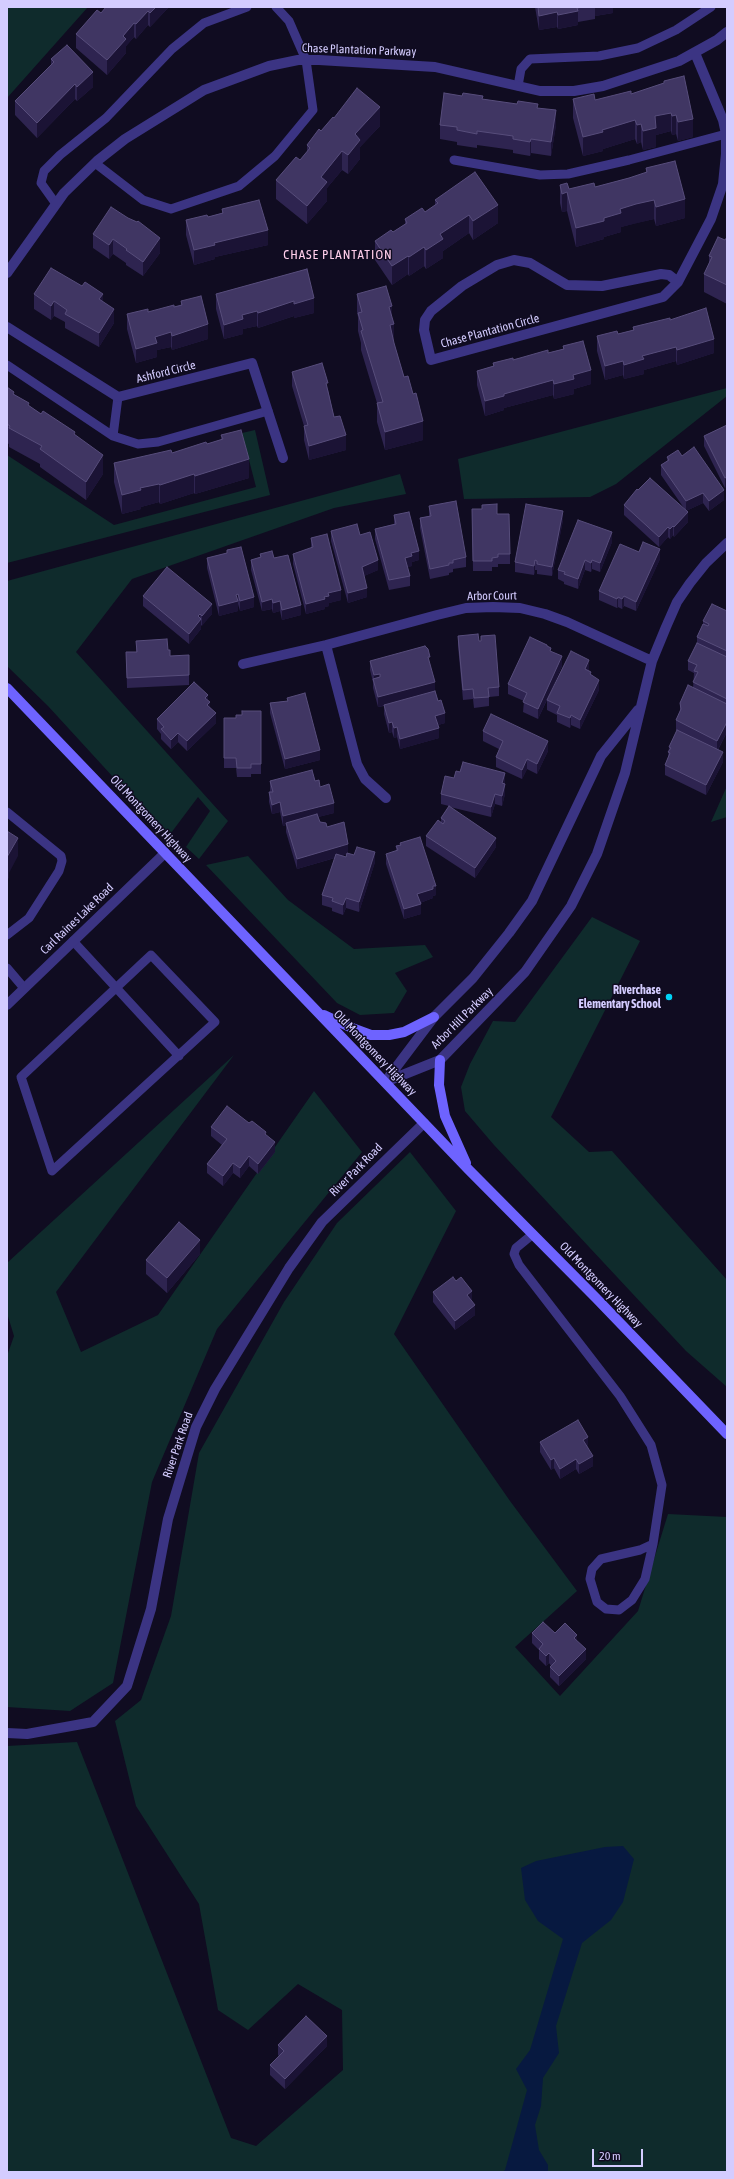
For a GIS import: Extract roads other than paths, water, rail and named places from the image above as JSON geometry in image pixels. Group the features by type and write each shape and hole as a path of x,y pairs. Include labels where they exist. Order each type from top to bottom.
{"street":[{"name":"Chase Plantation Parkway","path":"7,273 56,204 95,163 125,139 204,90 269,66 306,60 357,61 435,67 540,91 574,91 603,86 647,73 695,53 727,32"},
{"name":"Chase Plantation Circle","path":"678,282 670,275 661,274 602,286 567,285 530,263 514,260 497,265 462,286 431,311 424,320 424,330 431,360 663,298 678,282 711,219 723,184 726,134 723,120 695,53"},
{"path":"7,327 118,398"},
{"name":"Ashford Circle","path":"118,398 252,363 283,458"},
{"name":"Arbor Hill Parkway","path":"385,1082 440,1060 525,972 571,906 597,854 614,806 633,742 639,708 652,661 677,602 706,563 727,543"},
{"name":"Arbor Court","path":"243,664 326,645 466,608 520,608 567,622 652,661"},
{"path":"326,645 357,764 365,779 386,798"},
{"name":"Old Montgomery Highway","path":"7,688 469,1170 727,1434"},
{"name":"Arbor Hill Parkway","path":"385,1082 434,1017 473,978 509,933 532,900 601,756 639,708"},
{"name":"Carl Raines Lake Road","path":"7,1005 165,853"},
{"path":"318,1012 352,1028 371,1034 383,1035 404,1032 434,1017"},
{"path":"440,1060 439,1085 445,1116 469,1170"},
{"name":"River Park Road","path":"7,1733 27,1734 93,1722 127,1686 151,1609 168,1519 196,1428 215,1389 289,1268 322,1222 424,1123"}],"lane":[{"path":"56,204 41,184 44,172 49,166 106,118 172,49 204,23 247,7"},
{"path":"95,163 143,200 171,209 238,186 275,156 313,110 306,60 290,21 276,7"},
{"path":"518,86 521,69 530,59 598,56 638,48 676,30 710,7"},
{"path":"454,160 540,175 568,174 629,160 726,134"},
{"path":"7,365 113,436 138,444 158,442 268,411"},
{"path":"113,436 118,398"},
{"path":"7,812 61,856 62,861 59,871 29,918 7,935"},
{"path":"73,941 179,1056"},
{"path":"151,955 215,1022 179,1056 52,1171 21,1077 117,989 151,955"},
{"path":"7,968 24,988"},
{"path":"533,1234 516,1248 514,1254 519,1265 620,1396 652,1445 662,1485 653,1544 645,1579 632,1600 619,1610 606,1609 598,1602 590,1579 592,1569 601,1559 640,1550 653,1544"}],"water":[{"path":"623,1846 634,1859 623,1902 611,1920 582,1943 556,2026 559,2053 543,2078 541,2106 535,2125 539,2150 548,2165 548,2172 502,2172 505,2170 527,2090 516,2069 530,2050 563,1939 538,1921 525,1900 521,1868 536,1861 605,1847"}],"place":[{"name":"Riverchase Elementary School","path":"669,997"}],"district":[{"name":"CHASE PLANTATION","path":"338,255"}]}
